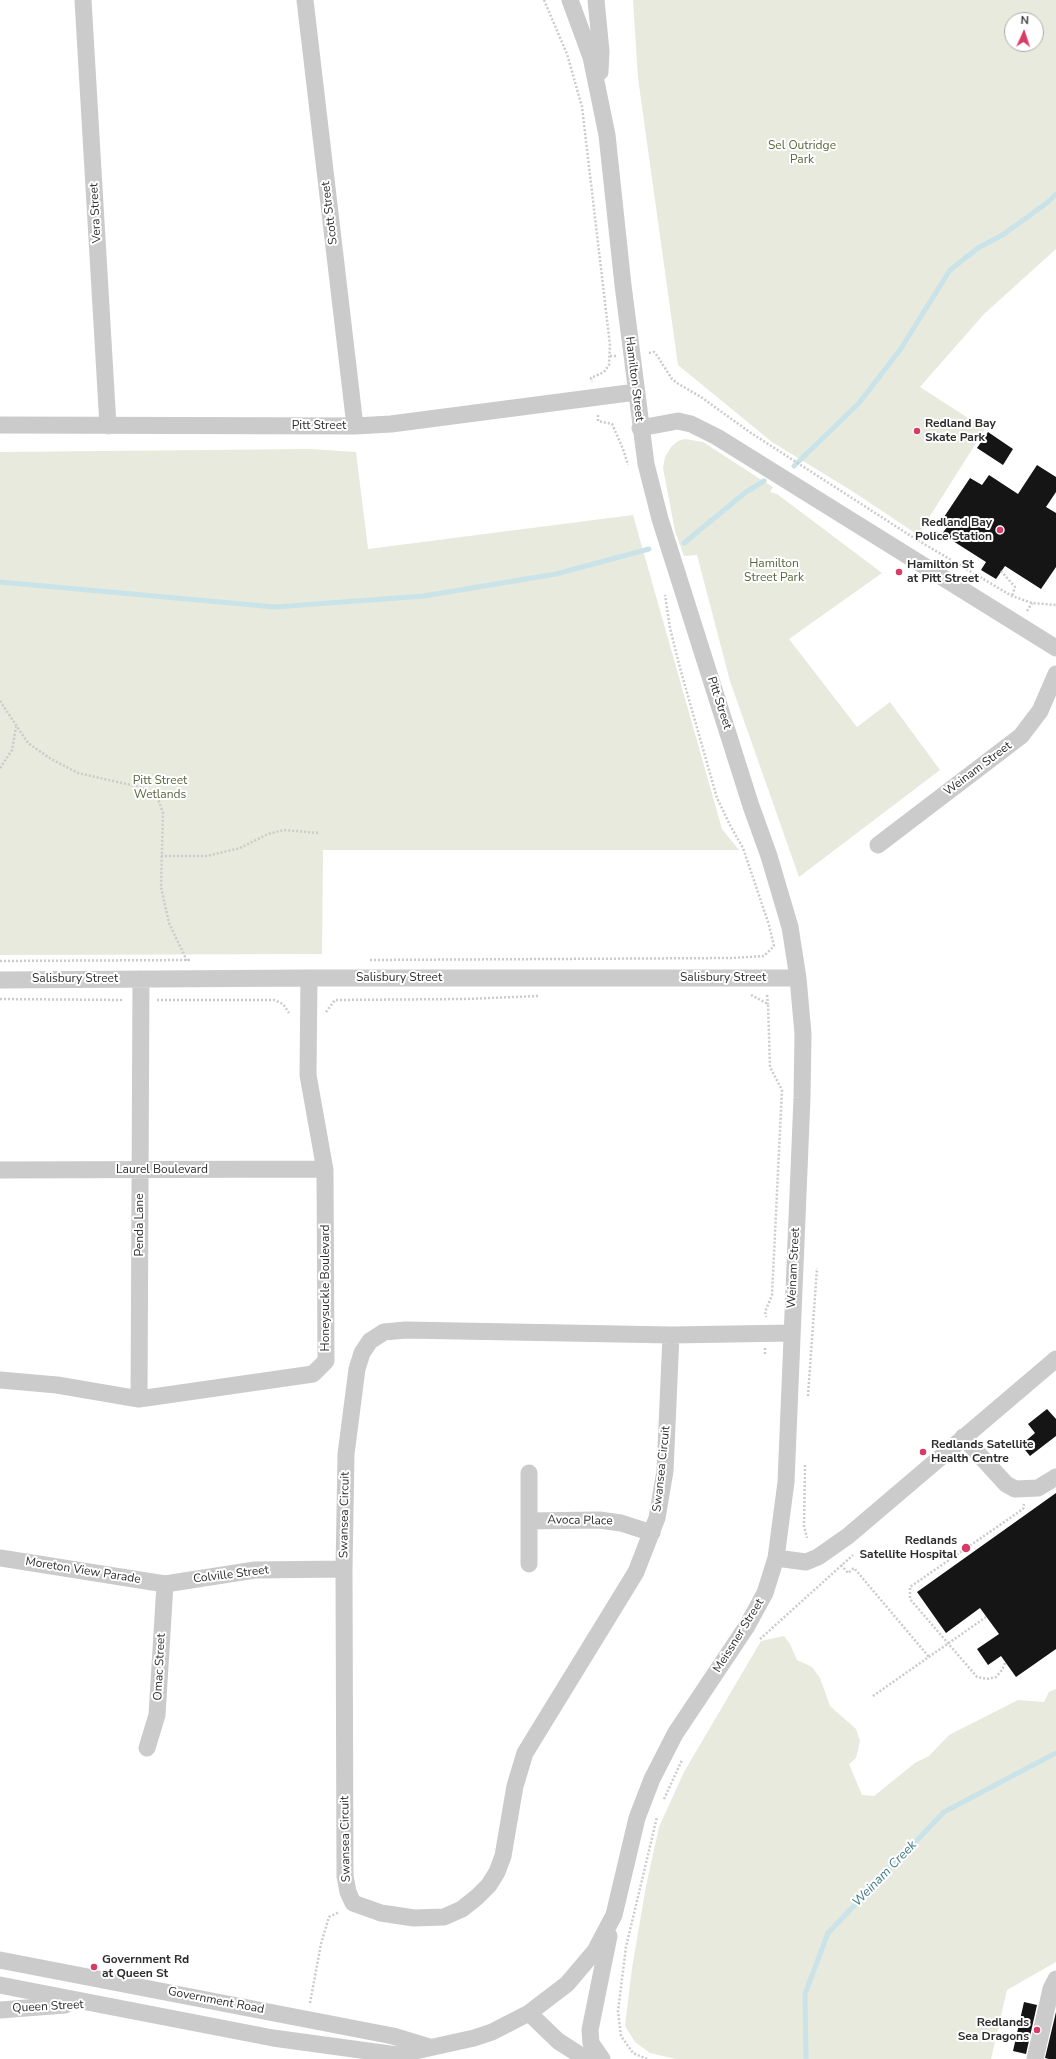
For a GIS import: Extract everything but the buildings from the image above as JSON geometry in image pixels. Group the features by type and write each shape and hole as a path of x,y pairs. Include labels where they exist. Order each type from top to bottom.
{"street":[{"name":"Vera Street","path":"83,0 108,426"},
{"name":"Scott Street","path":"306,0 355,426"},
{"name":"Hamilton Street","path":"570,0 591,57 599,90 607,135 640,428 678,421 691,424 717,437 1056,648"},
{"path":"596,0 601,52 599,90"},
{"name":"Pitt Street","path":"0,425 355,426 391,424 636,392"},
{"name":"Pitt Street","path":"640,428 646,464 660,519 769,856 790,927 798,978"},
{"name":"Weinam Street","path":"878,845 1021,736 1040,711 1056,674"},
{"name":"Salisbury Street","path":"0,980 308,978 798,978"},
{"name":"Honeysuckle Boulevard","path":"0,1380 57,1386 139,1399 313,1374 326,1361 325,1169 308,1075 308,978"},
{"name":"Weinam Street","path":"776,1558 786,1482 802,1098 803,1034 798,978"},
{"name":"Penda Lane","path":"139,1399 140,979"},
{"name":"Laurel Boulevard","path":"0,1170 325,1169"},
{"name":"Swansea Circuit","path":"671,1335 662,1499 652,1533 636,1572 525,1753 515,1786 503,1856 497,1872 489,1885 462,1909 444,1917 414,1918 381,1913 353,1904 348,1892 345,1876 344,1569 346,1454 357,1369 362,1353 370,1341 384,1332 406,1330 671,1335 792,1333"},
{"path":"776,1558 806,1562 818,1557 848,1536 1056,1359"},
{"path":"963,1437 1006,1484 1015,1489 1026,1490 1038,1488 1056,1477"},
{"path":"529,1473 529,1564"},
{"name":"Avoca Place","path":"529,1521 599,1520 621,1523 652,1533"},
{"name":"Moreton View Parade","path":"0,1558 165,1584"},
{"name":"Meissner Street","path":"529,2013 567,1984 580,1971 595,1950 614,1915 637,1818 652,1779 675,1734 747,1626 765,1593 776,1558"},
{"name":"Colville Street","path":"165,1584 254,1570 344,1569"},
{"name":"Omac Street","path":"147,1748 158,1716 165,1584"},
{"path":"602,2059 591,2043 590,2030 614,1915"},
{"name":"Government Road","path":"0,1960 393,2036 430,2047"},
{"path":"1035,2059 1051,1989 1056,1979"},
{"name":"Government Road","path":"0,1985 273,2038 397,2055 474,2038 492,2032 529,2013"},
{"name":"Queen Street","path":"0,2010 39,2006 95,2004"},
{"path":"529,2013 558,2041 586,2059"}],"path":[{"path":"544,0 567,54 582,107 610,356 609,365 604,372 591,378 593,382"},
{"path":"648,353 654,352 656,354 672,379 677,383 701,397 751,433 914,538 1012,596 1032,603 1055,606"},
{"path":"610,356 614,357"},
{"path":"598,415 598,421 612,424 623,449 630,471"},
{"path":"1001,571 1015,587 1012,596"},
{"path":"368,960 732,958 764,956 774,946 769,925 743,848 717,798 680,668 670,628 665,592"},
{"path":"1025,615 1032,603"},
{"path":"0,701 28,743 51,759 78,773 144,788 158,799 163,813 161,887 169,923 186,960 188,979"},
{"path":"0,768 12,750 16,726"},
{"path":"161,856 207,856 240,848 268,834 284,830 318,833"},
{"path":"0,961 194,960"},
{"path":"745,992 768,1004 770,1067 782,1090 772,1295 766,1312"},
{"path":"325,1013 335,1000 482,999 540,996"},
{"path":"808,1400 817,1268"},
{"path":"805,1459 804,1526 807,1538"},
{"path":"1005,1663 1002,1670 996,1676 987,1679 977,1677 910,1599 910,1587 1023,1508 1026,1490"},
{"path":"755,1643 858,1550"},
{"path":"841,1565 848,1573 854,1568 929,1657"},
{"path":"873,1696 986,1617"},
{"path":"662,1803 685,1755"},
{"path":"647,2059 633,2053 621,2036 618,2011 626,1947 659,1810"},
{"path":"303,2002 310,2004 321,1944 329,1917 353,1904"}],"green space":[{"name":"Sel Outridge Park","path":"633,0 1056,0 1056,249 984,314 920,387 985,429 918,535 852,491 772,442 678,365 638,78"},
{"name":"Hamilton Street Park","path":"685,439 703,442 773,487 770,492 777,494 882,573 789,639 857,727 890,702 940,770 799,877 730,681 697,555 684,556 675,531 663,468 665,457 671,447 678,441"},
{"name":"Pitt Street Wetlands","path":"310,449 356,452 368,549 633,515 722,829 739,850 323,850 322,954 0,955 0,452"},
{"path":"784,1636 790,1644 797,1660 812,1667 820,1678 830,1706 856,1729 860,1741 856,1758 849,1764 862,1795 874,1796 915,1763 929,1756 949,1735 1018,1700 1044,1702 1049,1692 1056,1689 1056,1962 1007,1990 991,2059 676,2059 650,2053 635,2042 625,2026 632,1968 646,1886 659,1827 684,1772 761,1641"}],"waterway":[{"path":"794,466 859,403 900,350 950,270 978,248 1004,234 1048,202 1056,194"},
{"path":"684,543 746,492 764,481"},
{"path":"0,582 275,607 424,596 556,574 649,549"},
{"name":"Weinam Creek","path":"806,2059 805,1994 828,1933 944,1812 1056,1753"}],"place":[{"name":"Redland Bay Skate Park","path":"917,431"},
{"name":"Redland Bay Police Station","path":"1000,530"},
{"name":"Hamilton St at Pitt Street","path":"899,572"},
{"name":"Redlands Satellite Health Centre","path":"923,1452"},
{"name":"Redlands Satellite Hospital","path":"966,1548"},
{"name":"Government Rd at Queen St","path":"94,1967"},
{"name":"Redlands Sea Dragons","path":"1037,2030"}]}
